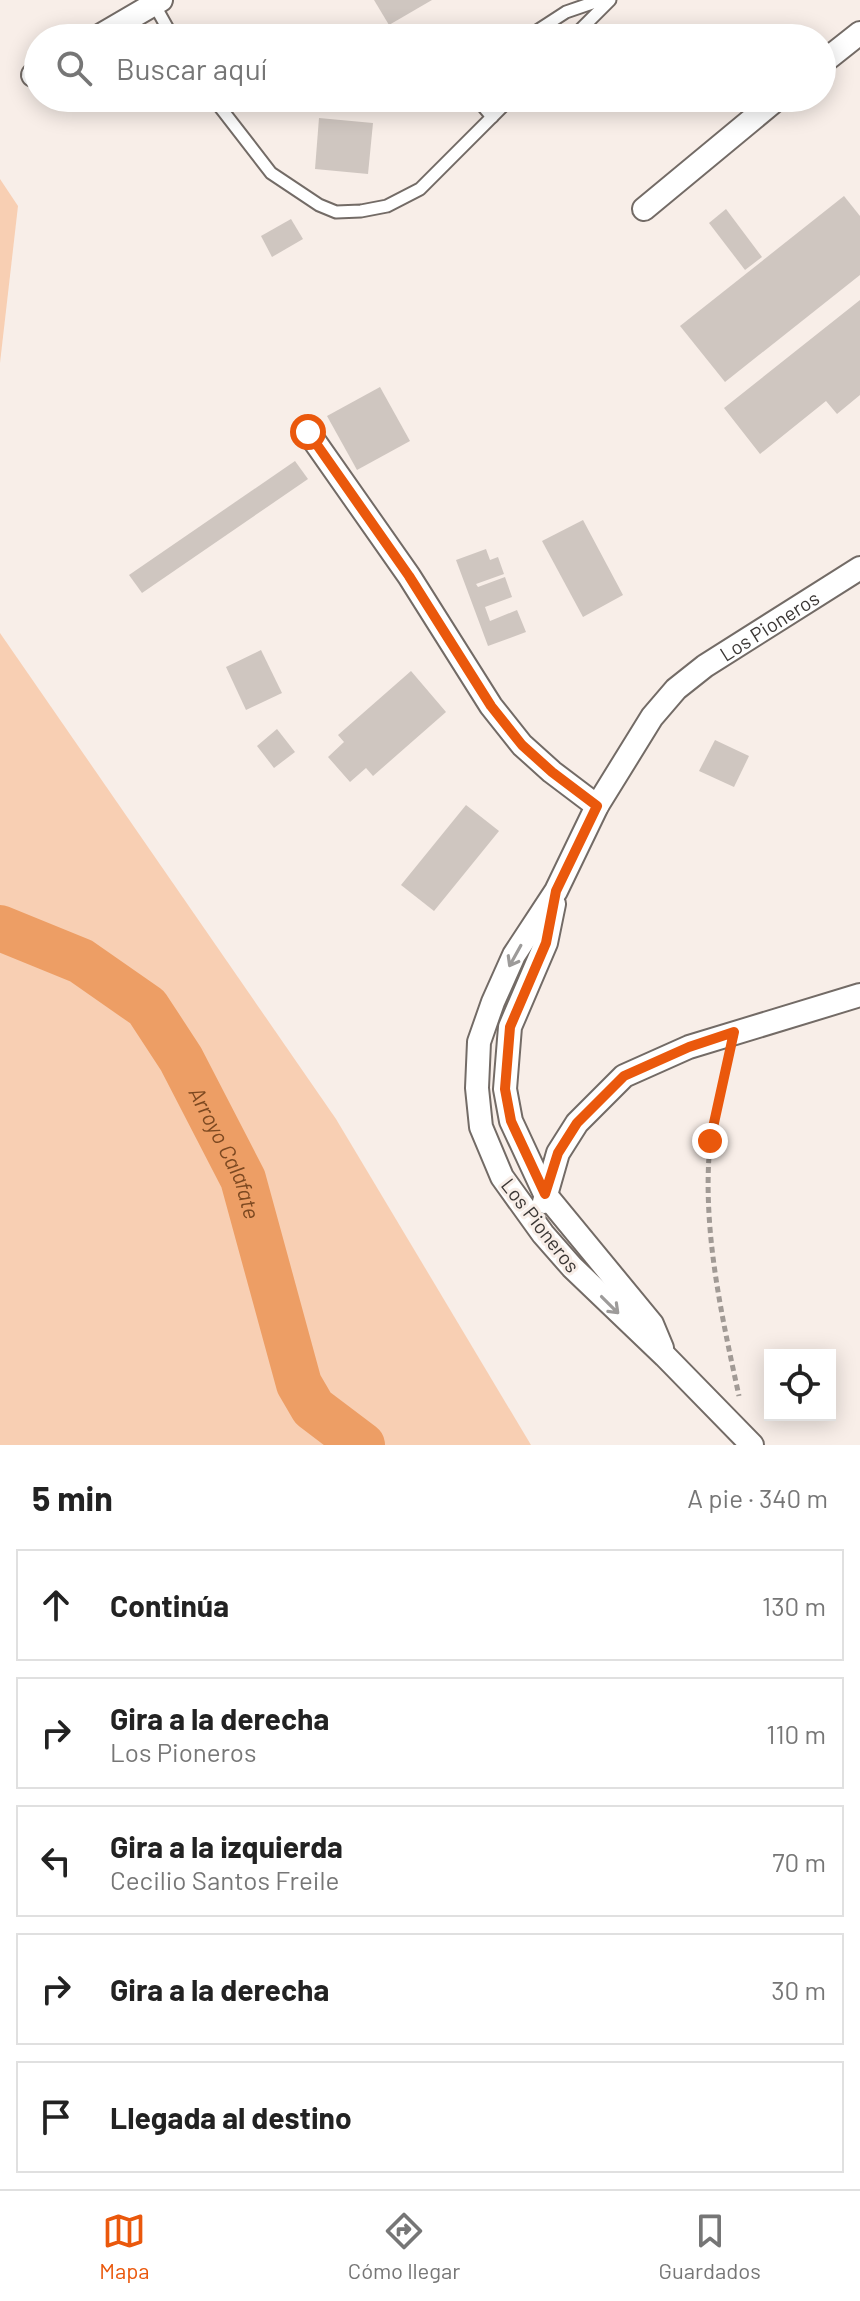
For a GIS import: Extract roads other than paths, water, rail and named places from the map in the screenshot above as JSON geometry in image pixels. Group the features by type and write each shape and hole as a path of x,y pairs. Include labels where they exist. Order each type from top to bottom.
{"street":[{"path":"120,24 157,2"},
{"path":"836,52 860,33"},
{"path":"644,209 761,112"},
{"path":"308,432 409,576 491,706 522,745 597,806"},
{"name":"Los Pioneros","path":"750,1443 543,1234 502,1177 488,1149 478,1106 479,1042 514,955 556,891 597,806 652,717 676,689 705,666 860,568"},
{"name":"Los Pioneros","path":"556,891 546,943 510,1027 505,1059 505,1089 511,1121 545,1194 652,1324 665,1356"},
{"path":"543,1234 545,1194 558,1153 577,1123 624,1076 689,1047 860,995"}],"lane":[{"path":"548,24 566,12 601,0"},
{"path":"586,24 610,0"},
{"path":"157,2 167,24"},
{"path":"224,112 271,173 319,205 336,212 387,206 420,189 497,112"},
{"path":"488,112 492,117"}],"waterway":[{"name":"Arroyo Calafate","path":"0,928 81,961 147,1007 181,1059 243,1179 299,1384 313,1408 362,1445"}]}
